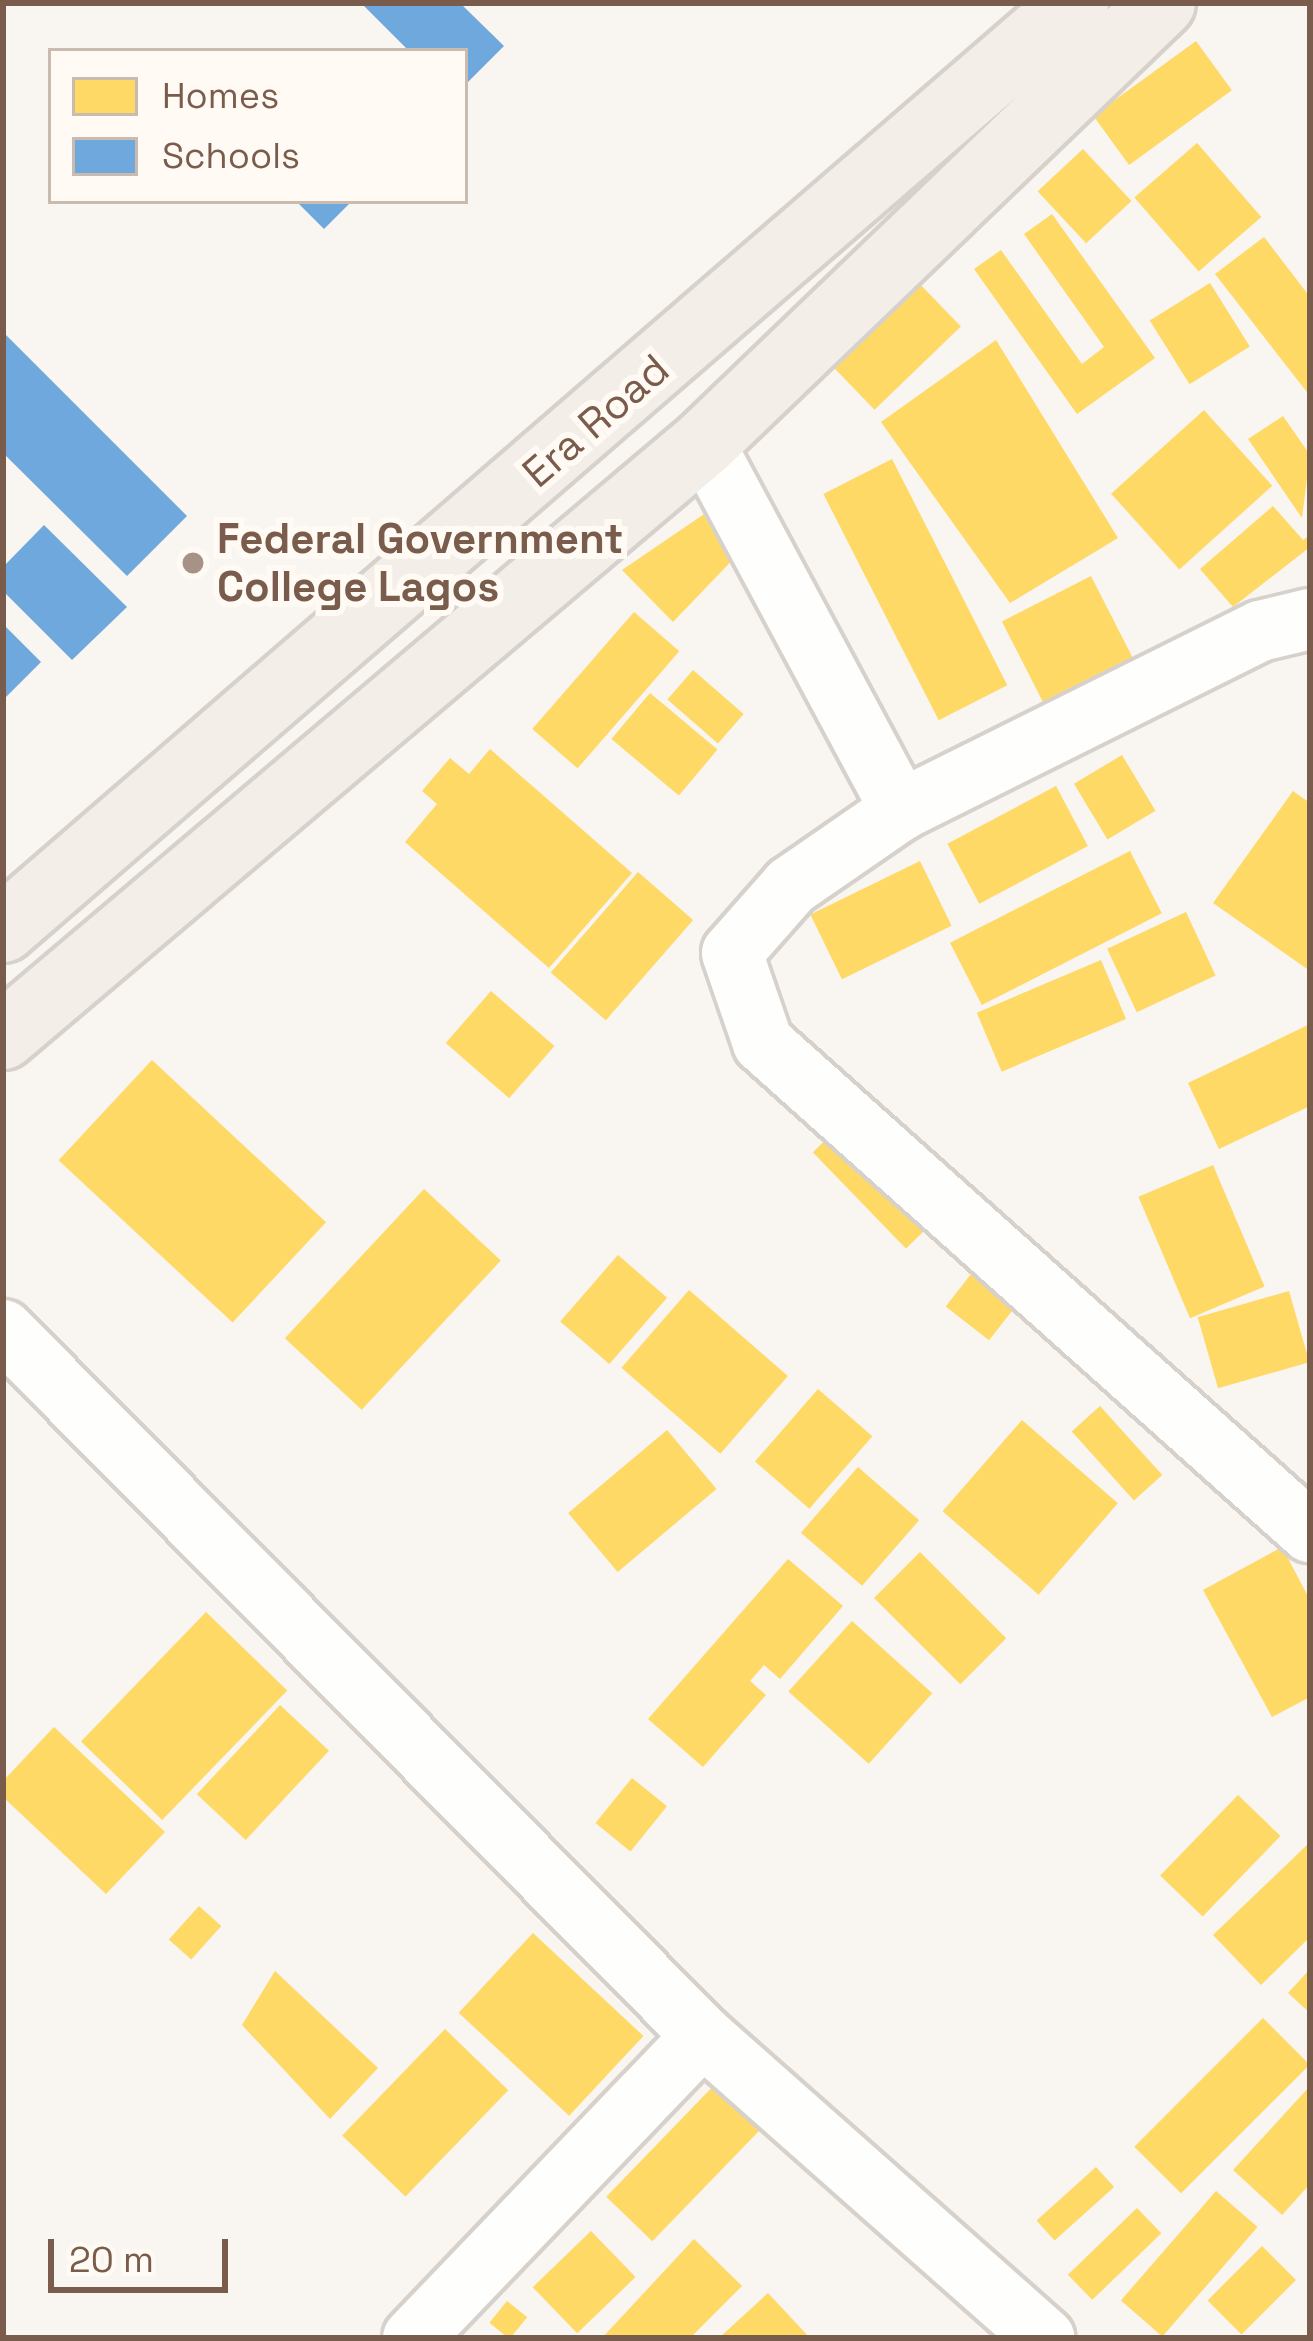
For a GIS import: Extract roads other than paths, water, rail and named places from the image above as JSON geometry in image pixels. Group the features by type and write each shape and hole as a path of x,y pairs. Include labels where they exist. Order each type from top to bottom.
{"main road":[{"name":"Era Road","path":"3,928 1075,3"},
{"path":"3,1036 704,442 1162,3"}],"street":[{"path":"704,442 901,810"},
{"path":"1310,619 1260,631 901,810 791,886 733,953 763,1043 1310,1532"},
{"path":"3,1330 704,2036 1044,2338"},
{"path":"413,2338 704,2036"}],"place":[{"name":"Federal Government College Lagos","path":"193,563"}]}
